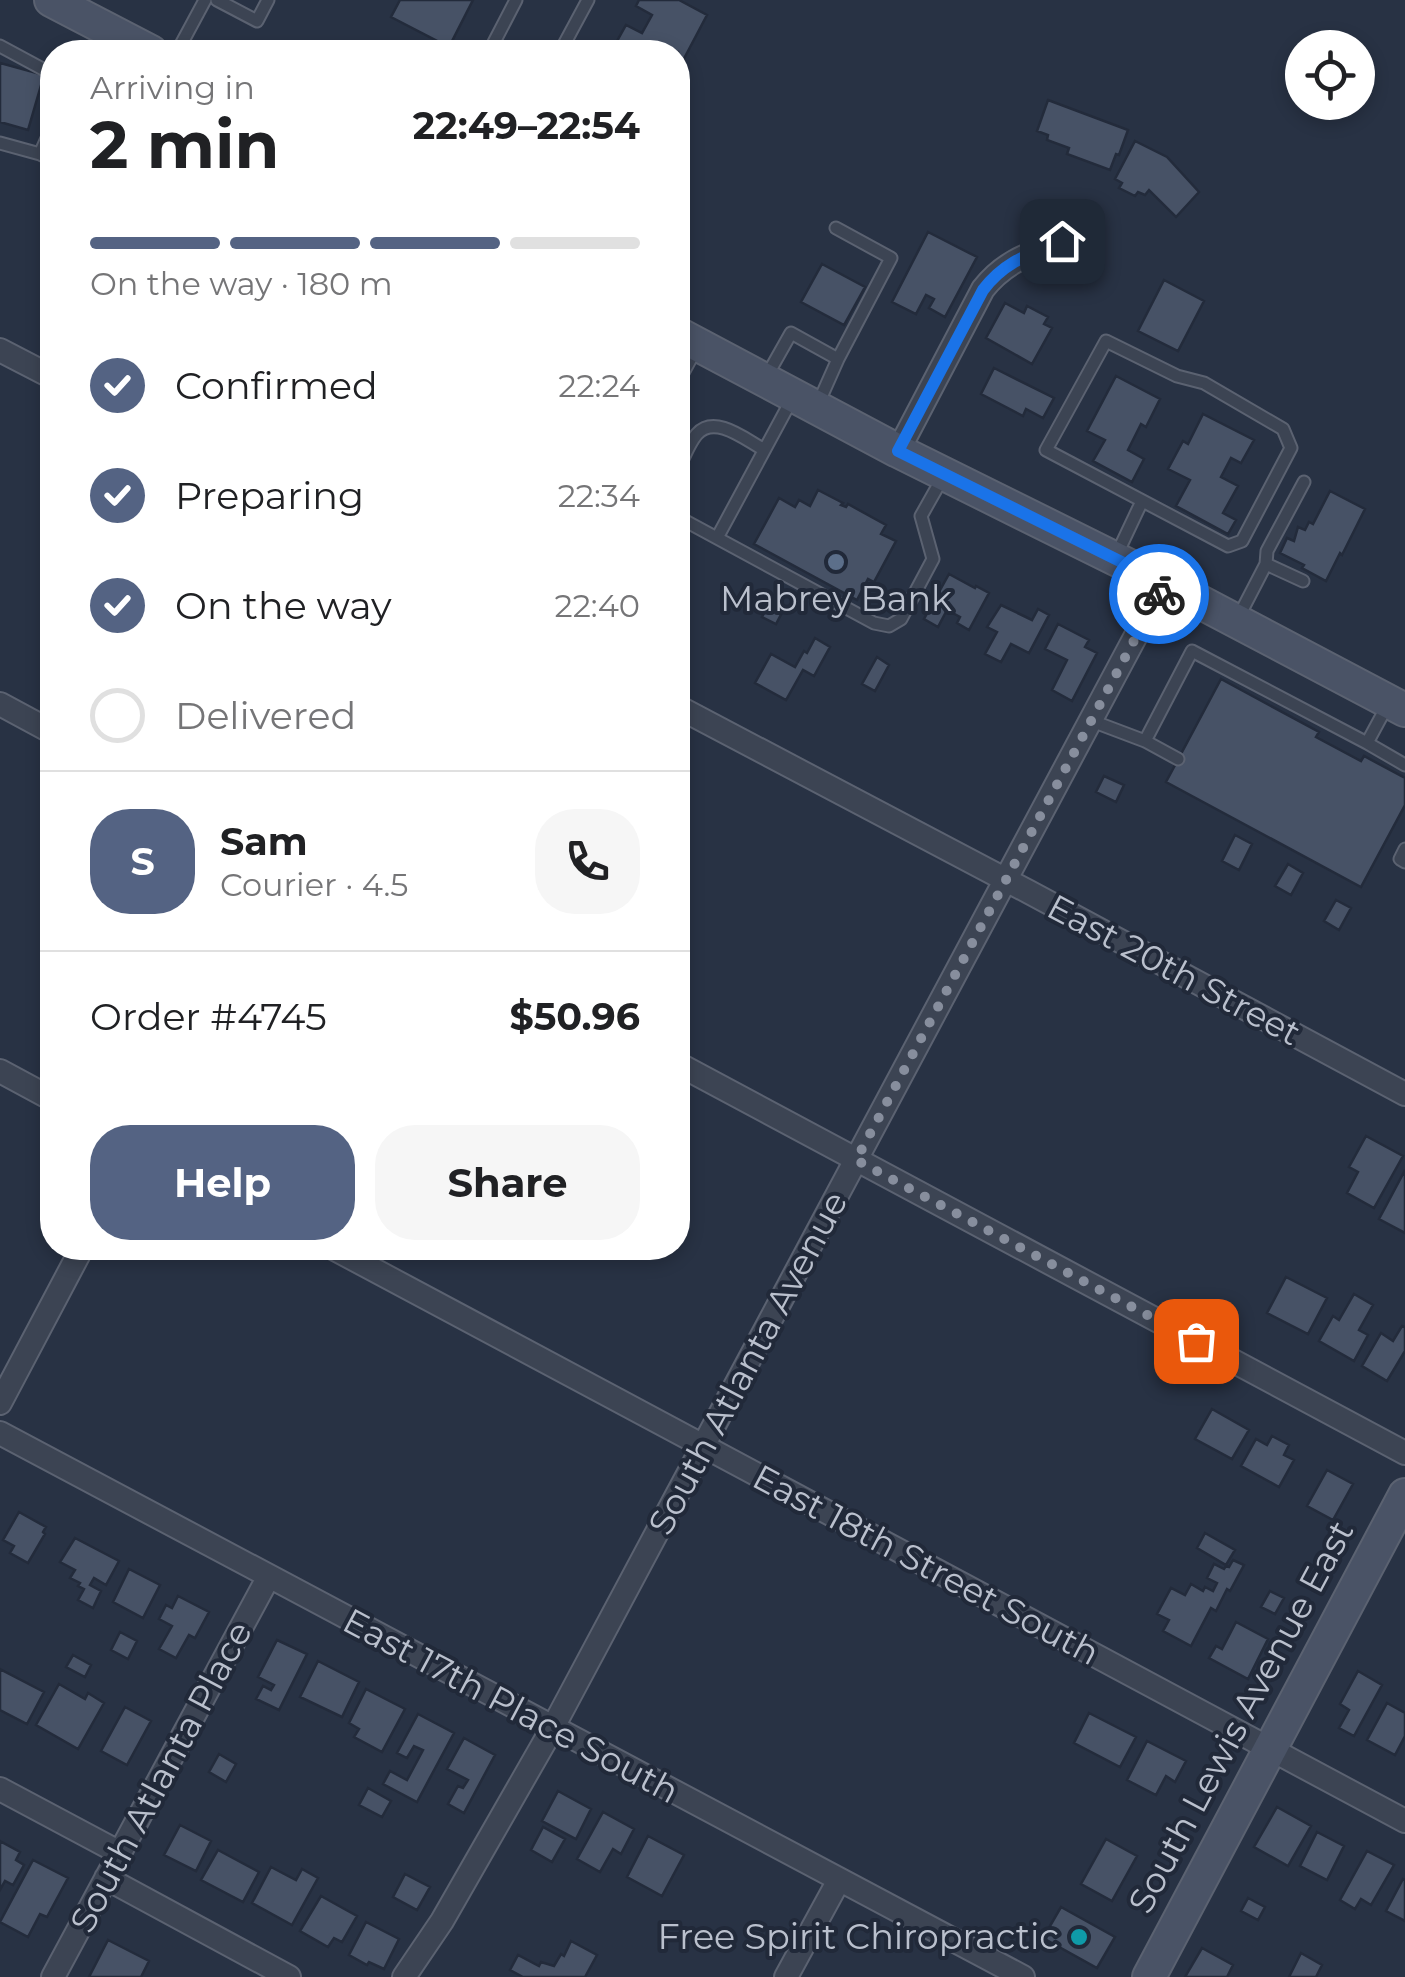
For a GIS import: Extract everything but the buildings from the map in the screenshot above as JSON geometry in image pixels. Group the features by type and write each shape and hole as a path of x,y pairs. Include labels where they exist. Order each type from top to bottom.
{"main road":[{"path":"50,0 128,40"},
{"path":"690,341 1397,706"},
{"name":"South Lewis Avenue East","path":"1149,1977 1405,1495"}],"street":[{"path":"898,451 983,290 996,273 1062,241"},
{"path":"0,350 40,371"},
{"name":"South Atlanta Avenue","path":"404,1977 442,1921 552,1728 1164,583"},
{"path":"0,704 40,726"},
{"name":"East 20th Street","path":"690,713 1405,1094"},
{"path":"690,1070 1405,1452"},
{"path":"0,1071 40,1093"},
{"path":"0,1403 76,1260"},
{"name":"East 18th Street South","path":"355,1260 1405,1821"},
{"name":"East 17th Place South","path":"0,1433 1023,1977"},
{"name":"South Atlanta Place","path":"53,1977 270,1576"},
{"path":"0,1789 120,1853"},
{"path":"106,1878 289,1977"},
{"path":"786,1977 838,1880"}],"lane":[{"path":"183,40 205,0"},
{"path":"218,0 258,21 268,0"},
{"path":"495,40 516,0"},
{"path":"566,40 588,0"},
{"path":"0,46 40,68"},
{"path":"0,143 40,154"},
{"path":"717,538 763,450 838,359 891,258 836,228"},
{"path":"764,380 791,333 838,359"},
{"path":"1106,341 1177,376 1204,383 1284,429 1291,448 1242,541 1228,546 1142,501 1046,450 1106,341"},
{"path":"690,447 704,428 719,426 763,450"},
{"path":"690,523 874,623 889,626 901,619 933,559 921,516 944,474"},
{"path":"1236,622 1304,482"},
{"path":"1115,558 1142,501"},
{"path":"1266,564 1303,582"},
{"path":"1145,741 1192,651 1405,765"},
{"path":"1367,743 1397,706"},
{"path":"1092,721 1145,741 1178,759"},
{"path":"1405,849 1400,859 1405,862"}],"way so far":[{"path":"1159,594 856,1160 1196,1341"}],"place":[{"name":"Mabrey Bank","path":"836,562"},
{"name":"Free Spirit Chiropractic","path":"1079,1937"}],"route":[{"path":"1062,241 996,273 983,290 898,451 1164,583 1159,594"}]}
